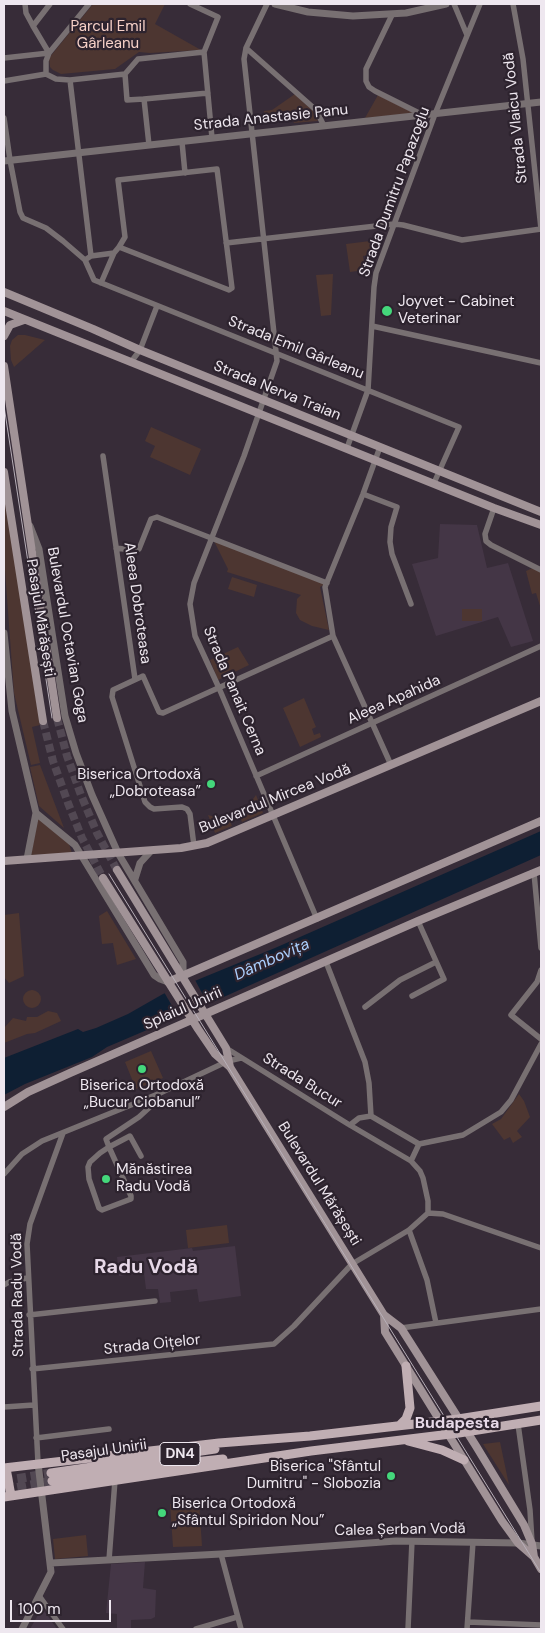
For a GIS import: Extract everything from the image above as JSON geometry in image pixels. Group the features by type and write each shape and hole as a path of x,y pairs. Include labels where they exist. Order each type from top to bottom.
{"main road":[{"name":"Strada Nerva Traian","path":"4,292 140,350 541,512"},
{"name":"Strada Nerva Traian","path":"4,311 494,508 541,525"},
{"path":"4,336 10,325 24,320"},
{"name":"Bulevardul Octavian Goga","path":"4,366 26,516"},
{"name":"Pasajul Mărășești","path":"4,472 43,721"},
{"name":"Pasajul Mărășești","path":"26,516 57,718"},
{"name":"Bulevardul Mircea Vodă","path":"4,860 194,846 220,838 274,816 541,701"},
{"name":"Splaiul Unirii","path":"170,985 185,979 201,968 541,821"},
{"path":"117,870 185,979"},
{"name":"Splaiul Unirii","path":"4,1107 37,1088 204,1011 326,962 418,921 537,872"},
{"path":"103,878 170,985"},
{"name":"Bulevardul Mărășești","path":"185,979 226,1048 228,1063"},
{"name":"Bulevardul Mărășești","path":"170,985 215,1054 228,1063 384,1316 400,1328 467,1432 519,1517 532,1544 534,1557"},
{"name":"Bulevardul Mărășești","path":"384,1316 386,1332 464,1460 518,1543 534,1557 541,1569"},
{"path":"400,1426 406,1419 410,1408 406,1366"},
{"name":"DN4","path":"310,1436 440,1421 541,1406"},
{"name":"DN4","path":"311,1451 467,1432 541,1420"},
{"path":"310,1436 219,1443 5,1468 7,1496 311,1451"},
{"name":"Pasajul Unirii","path":"310,1436 51,1477 311,1451"},
{"path":"400,1439 442,1450 464,1460"}],"street":[{"path":"25,4 26,13 50,52"},
{"path":"33,26 50,4"},
{"path":"46,74 46,61 50,52 88,4"},
{"path":"190,4 218,17 204,52 212,138"},
{"path":"267,4 246,48 316,110 324,126"},
{"path":"275,4 325,14 353,16 392,15 446,4"},
{"path":"454,4 467,35"},
{"name":"Strada Dumitru Papazoglu","path":"346,448 368,390 376,273 435,114 480,4"},
{"name":"Strada Vlaicu Vodă","path":"512,4 520,37 541,229"},
{"path":"392,15 366,69 366,81 369,87 375,91 423,115"},
{"name":"Strada Panait Cerna","path":"246,48 244,59 278,354 276,369 260,413 194,583 190,604 195,636 317,919"},
{"path":"4,58 50,52"},
{"path":"4,80 46,74 56,79 70,80 125,74 138,59 204,52"},
{"path":"125,74 127,100 208,93"},
{"path":"70,80 92,256"},
{"path":"144,99 149,145"},
{"name":"Strada Anastasie Panu","path":"7,161 541,102"},
{"path":"4,118 7,161 23,218 53,233 85,260 94,280 101,283 114,253 125,237 118,180 217,169 226,243 394,224 462,240 541,229"},
{"path":"182,142 186,173"},
{"name":"Strada Emil Gârleanu","path":"118,247 230,290 232,288 226,243"},
{"path":"85,260 92,256 114,253"},
{"name":"Strada Emil Gârleanu","path":"101,283 459,427 434,483"},
{"path":"131,362 140,350 158,306"},
{"path":"372,326 541,363"},
{"path":"380,447 325,587 333,636 391,766"},
{"name":"Aleea Dobroteasa","path":"103,456 135,679 114,690 112,697 145,802 154,809 186,808 190,814 194,846"},
{"path":"363,494 396,506 390,542 392,554 411,604"},
{"path":"494,508 485,534 488,543 541,570"},
{"name":"Bulevardul Octavian Goga","path":"26,516 39,549 65,716 76,752 118,853 183,962"},
{"path":"116,548 139,549 151,519 155,517 212,537 327,584"},
{"path":"4,633 12,711 36,812 27,859"},
{"path":"135,679 143,676 160,713 333,636"},
{"name":"Aleea Apahida","path":"256,776 541,646"},
{"path":"36,812 75,845 154,975 170,985"},
{"path":"135,879 140,863 151,850"},
{"path":"537,872 541,948"},
{"path":"412,996 444,979 418,921"},
{"path":"183,962 185,979"},
{"path":"183,962 190,967 201,968"},
{"path":"326,962 365,1062 372,1116"},
{"path":"365,1007 400,980 436,962"},
{"path":"541,970 537,982 511,1015 541,1039"},
{"path":"350,1125 359,1118 372,1116 419,1144 467,1133 501,1112 511,1100 541,1044"},
{"name":"Strada Bucur","path":"226,1048 411,1161"},
{"name":"Strada Bucur","path":"228,1063 241,1058"},
{"path":"4,1174 10,1165 27,1150 42,1141 158,1094 228,1063"},
{"path":"141,1156 130,1136 109,1147 92,1158 88,1167 89,1179 102,1210 131,1199 109,1147 106,1139 139,1117 151,1106 158,1094"},
{"name":"Strada Radu Vodă","path":"38,1463 27,1278 28,1231 63,1133"},
{"path":"419,1144 411,1161 416,1165 423,1178 428,1201 428,1213"},
{"path":"352,1264 409,1230 428,1213 443,1214 541,1248"},
{"path":"409,1230 428,1280 436,1323"},
{"name":"Strada Oițelor","path":"32,1369 274,1344 294,1326 352,1264"},
{"path":"4,1285 27,1278"},
{"path":"29,1315 156,1301"},
{"path":"400,1328 541,1309"},
{"path":"4,1407 34,1405"},
{"path":"518,1424 530,1510 532,1544"},
{"path":"36,1438 109,1429"},
{"path":"22,1629 51,1574 38,1463"},
{"path":"109,1560 115,1480"},
{"path":"408,1629 412,1541"},
{"name":"Calea Șerban Vodă","path":"51,1563 412,1541 518,1543 541,1546"},
{"path":"467,1629 473,1542"},
{"path":"221,1554 241,1629"},
{"path":"40,1597 63,1629"},
{"path":"196,1629 237,1616"},
{"path":"468,1622 541,1625"}],"shaded area":[{"path":"440,524 477,525 487,568 508,563 533,641 511,647 498,617 436,636 412,564 438,558"},
{"path":"235,1246 241,1296 199,1302 197,1289 170,1292 171,1302 160,1303 158,1289 146,1289 144,1273 119,1276 117,1257 192,1248 193,1251"},
{"path":"145,1562 143,1588 156,1590 155,1617 131,1620 131,1629 117,1629 117,1614 106,1613 111,1564"},
{"path":"42,1608 57,1629 30,1629"}],"green space":[{"name":"Parcul Emil Gârleanu","path":"93,4 165,4 155,24 201,50 139,52 115,69 61,74 53,70 50,67 49,58"},
{"path":"295,94 313,111 318,121 294,123 292,118 266,122 264,111 272,110"},
{"path":"378,95 414,113 365,118"},
{"path":"370,241 371,255 363,256 365,270 350,272 346,244"},
{"path":"333,274 331,315 321,316 316,275"},
{"path":"18,335 45,340 14,367 11,360 10,346 12,340"},
{"path":"151,427 201,449 190,475 150,457 155,446 145,441"},
{"path":"4,489 40,725 32,727 40,763 31,765 14,693 4,557"},
{"path":"212,537 327,583 320,587 329,630 312,626 300,620 296,613 297,599 301,595 227,572 228,569"},
{"path":"537,566 541,570 541,609 536,593 532,594 526,571"},
{"path":"232,577 257,585 254,597 228,589"},
{"path":"462,609 482,609 482,621 462,621"},
{"path":"238,647 249,665 218,680 210,660"},
{"path":"304,698 316,727 312,729 314,735 320,733 321,737 300,747 283,708"},
{"path":"40,765 64,828 39,806 30,767"},
{"path":"256,795 263,813 242,822 240,817"},
{"path":"208,815 230,821 232,826 215,833"},
{"path":"38,818 69,844 72,853 31,855"},
{"path":"107,911 136,959 117,965 113,943 102,944 99,916"},
{"path":"19,913 24,976 9,983 4,977 4,915"},
{"path":"32,990 38,993 41,999 38,1005 32,1008 26,1005 23,999 26,993"},
{"path":"48,1011 57,1013 61,1021 35,1033 27,1034 4,1043 4,1028 13,1018 26,1021 27,1017 37,1017"},
{"path":"151,1051 163,1078 136,1089 125,1062"},
{"path":"519,1094 530,1117 517,1131 522,1137 513,1143 510,1137 504,1140 492,1124 501,1119"},
{"path":"227,1225 229,1243 188,1248 186,1230"},
{"path":"500,1442 509,1485 483,1444"},
{"path":"199,1501 202,1546 173,1547 170,1504"},
{"path":"86,1535 88,1556 55,1559 53,1539"}],"water":[{"name":"Dâmbovița","path":"541,831 541,855 208,1004 107,1047 92,1057 25,1084 4,1095 4,1058 78,1029 83,1032 96,1028 128,1014 163,994 275,948"}],"pier":[{"path":"195,980 209,1006 179,1018 164,992"}],"tunnel":[{"path":"57,718 67,756 81,795 97,833 117,870"},
{"path":"43,721 53,761 68,803 82,838 103,878"},
{"path":"4,1481 51,1473"},
{"path":"4,1490 52,1481"}],"tram line":[{"path":"4,406 52,718"},
{"path":"109,874 541,1573"}],"place":[{"name":"Joyvet - Cabinet Veterinar","path":"387,311"},
{"name":"Biserica Ortodoxă „Dobroteasa”","path":"211,784"},
{"name":"Biserica Ortodoxă „Bucur Ciobanul”","path":"142,1069"},
{"name":"Mănăstirea Radu Vodă","path":"106,1179"},
{"name":"Biserica \"Sfântul Dumitru\" - Slobozia","path":"391,1476"},
{"name":"Biserica Ortodoxă „Sfântul Spiridon Nou”","path":"162,1513"}],"district":[{"name":"Radu Vodă","path":"146,1268"},
{"name":"Budapesta","path":"457,1424"}]}
